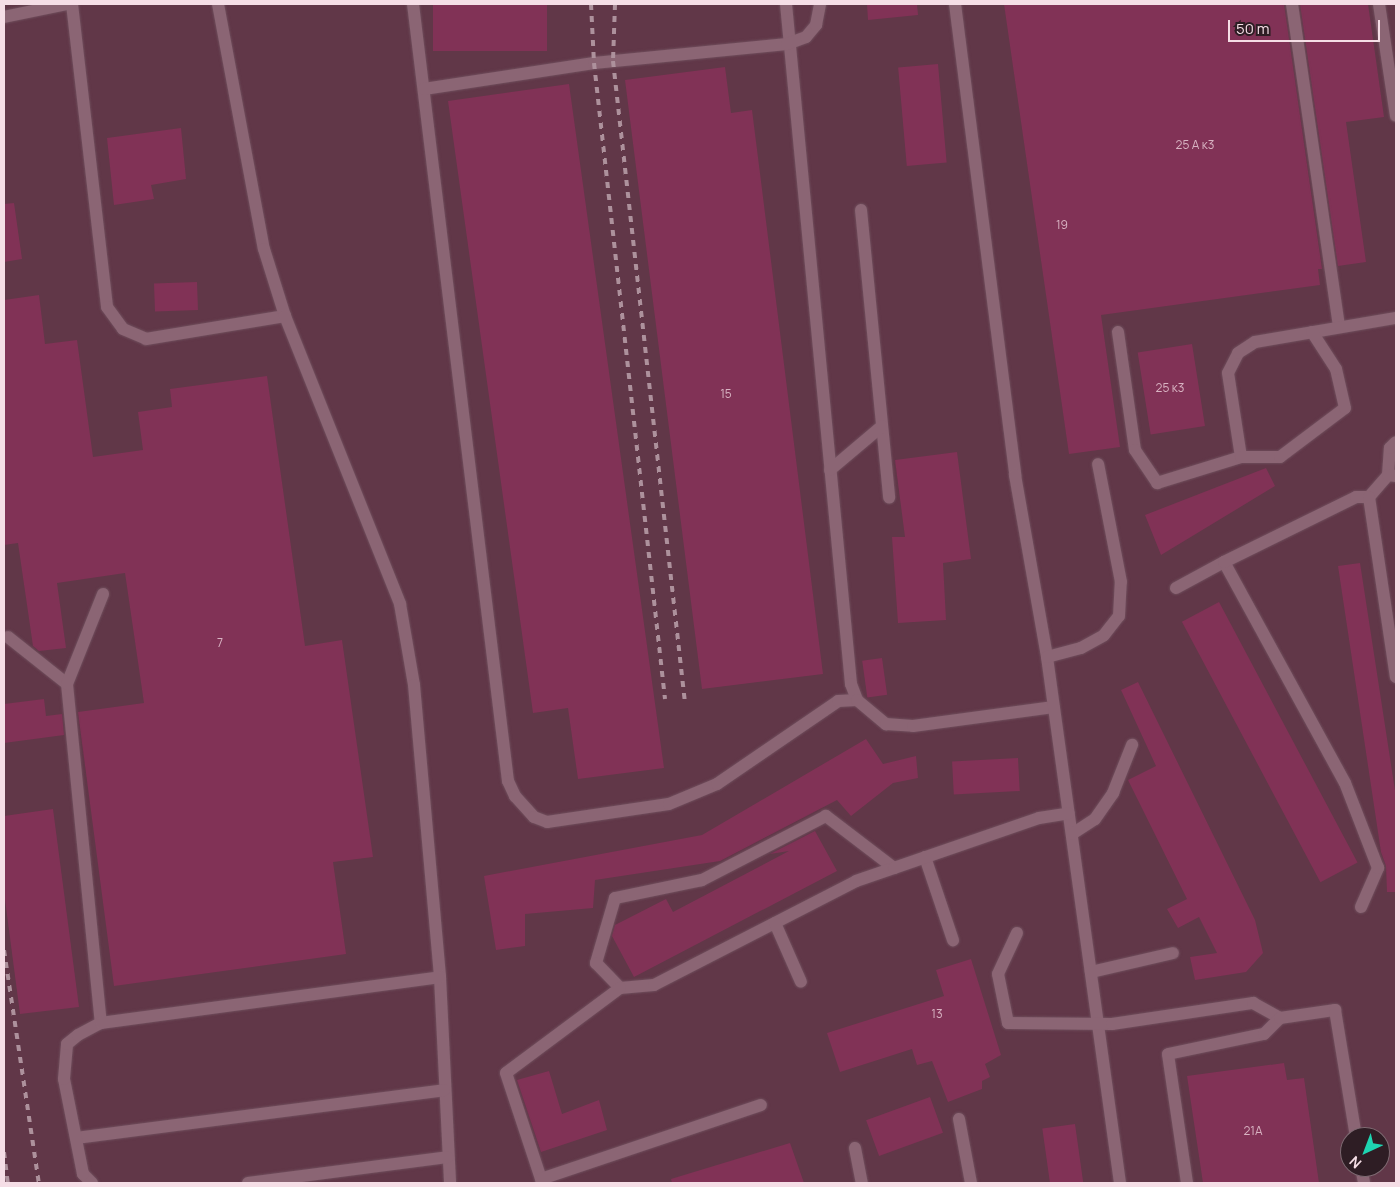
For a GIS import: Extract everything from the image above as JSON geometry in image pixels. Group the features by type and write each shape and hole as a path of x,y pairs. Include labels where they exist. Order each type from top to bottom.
{"lane":[{"path":"4,17 67,4"},
{"path":"72,4 107,307 123,329 146,339 285,316"},
{"path":"218,4 264,249 285,316 400,604 414,685 440,977 447,1157 450,1183"},
{"path":"413,4 508,781 522,807 547,822 669,804 717,784 838,701 856,700"},
{"path":"786,4 787,44 852,684 856,700 886,724 913,726 1054,707"},
{"path":"424,90 594,63 787,44 806,37 816,25 820,4"},
{"path":"955,4 1015,475 1048,657 1120,1183"},
{"path":"1292,4 1339,327"},
{"path":"1379,4 1396,116"},
{"path":"861,210 889,498"},
{"path":"1241,457 1228,373 1238,353 1255,342 1396,318"},
{"path":"1118,332 1135,450 1157,483 1241,457 1280,457 1345,408 1336,370 1312,332"},
{"path":"830,470 882,426"},
{"path":"1176,588 1224,562 1356,497 1369,498 1392,476 1390,448 1396,442"},
{"path":"1048,657 1082,648 1104,635 1119,616 1121,582 1098,464"},
{"path":"1369,498 1396,677"},
{"path":"1224,562 1345,782 1378,868 1361,907"},
{"path":"101,1023 67,684 103,594"},
{"path":"8,637 67,684"},
{"path":"1072,834 1095,819 1113,793 1132,745"},
{"path":"761,1105 541,1179 506,1073 620,988 654,985 856,881 1039,818 1069,813"},
{"path":"620,988 596,963 615,898 702,880 826,816 894,868"},
{"path":"925,857 953,940"},
{"path":"775,923 801,982"},
{"path":"1017,933 998,974 1008,1023 1098,1024 1253,1003 1280,1018"},
{"path":"1091,972 1173,953"},
{"path":"92,1183 83,1174 64,1079 67,1044 101,1023 440,977"},
{"path":"1187,1183 1168,1054 1264,1034 1280,1018 1335,1010 1354,1127"},
{"path":"76,1138 444,1090"},
{"path":"959,1119 971,1183"},
{"path":"855,1148 862,1183"},
{"path":"248,1183 447,1157"}],"shaded area":[{"path":"4,4 1396,4 1396,1183 4,1183"}],"building":[{"path":"433,4 547,4 547,51 433,51"},
{"path":"867,4 917,4 918,15 868,20"},
{"path":"1004,4 1284,4 1322,269 1318,269 1320,285 1101,315 1120,447 1069,454"},
{"path":"1300,4 1368,4 1384,117 1346,122 1366,262 1338,266"},
{"path":"938,64 947,163 907,166 898,67"},
{"path":"725,67 731,113 752,110 823,674 702,689 625,80"},
{"path":"569,84 664,768 578,779 568,708 533,713 448,101"},
{"path":"181,128 186,179 151,185 154,199 114,205 107,138"},
{"path":"14,203 22,259 4,262 4,204"},
{"path":"197,282 198,310 155,311 154,284"},
{"path":"39,295 45,344 77,340 93,457 143,450 138,412 172,407 170,389 267,376 305,646 342,640 373,857 333,862 346,954 114,986 78,712 144,703 125,573 57,583 66,648 39,651 33,646 18,543 4,545 4,300"},
{"path":"1192,344 1205,426 1151,435 1138,353"},
{"path":"957,452 971,559 943,563 946,620 898,623 892,537 905,537 895,460"},
{"path":"1266,468 1275,486 1161,555 1145,515"},
{"path":"1360,563 1396,797 1396,892 1387,892 1386,866 1381,852 1338,566"},
{"path":"1219,602 1357,862 1320,882 1182,622"},
{"path":"882,658 887,695 867,697 862,661"},
{"path":"1138,682 1255,920 1263,953 1246,972 1195,980 1190,957 1217,953 1199,917 1178,928 1167,909 1187,899 1128,780 1156,766 1121,690"},
{"path":"44,699 46,716 62,714 64,735 4,743 4,704"},
{"path":"866,739 883,764 916,756 918,778 893,783 851,816 837,800 720,861 595,880 593,908 525,914 525,946 496,950 484,876 702,835"},
{"path":"1018,758 1020,791 954,794 952,761"},
{"path":"53,809 79,1007 20,1014 4,892 4,816"},
{"path":"815,831 837,871 634,977 612,936 615,925 666,899 673,912 789,851 770,854"},
{"path":"971,959 1001,1055 985,1064 990,1077 982,1081 982,1089 948,1102 932,1061 917,1065 912,1049 840,1072 827,1033 944,996 936,970"},
{"path":"1284,1063 1287,1080 1304,1078 1319,1183 1203,1183 1187,1076"},
{"path":"549,1071 562,1114 599,1100 607,1130 541,1152 517,1080"},
{"path":"930,1097 943,1133 879,1156 866,1120"},
{"path":"1075,1124 1083,1183 1050,1183 1042,1129"},
{"path":"790,1143 804,1183 672,1183 671,1179"}],"railway":[{"path":"591,4 594,63 665,699"},
{"path":"615,4 613,61 685,703"},
{"path":"4,950 39,1183"},
{"path":"4,1152 8,1183"}]}
